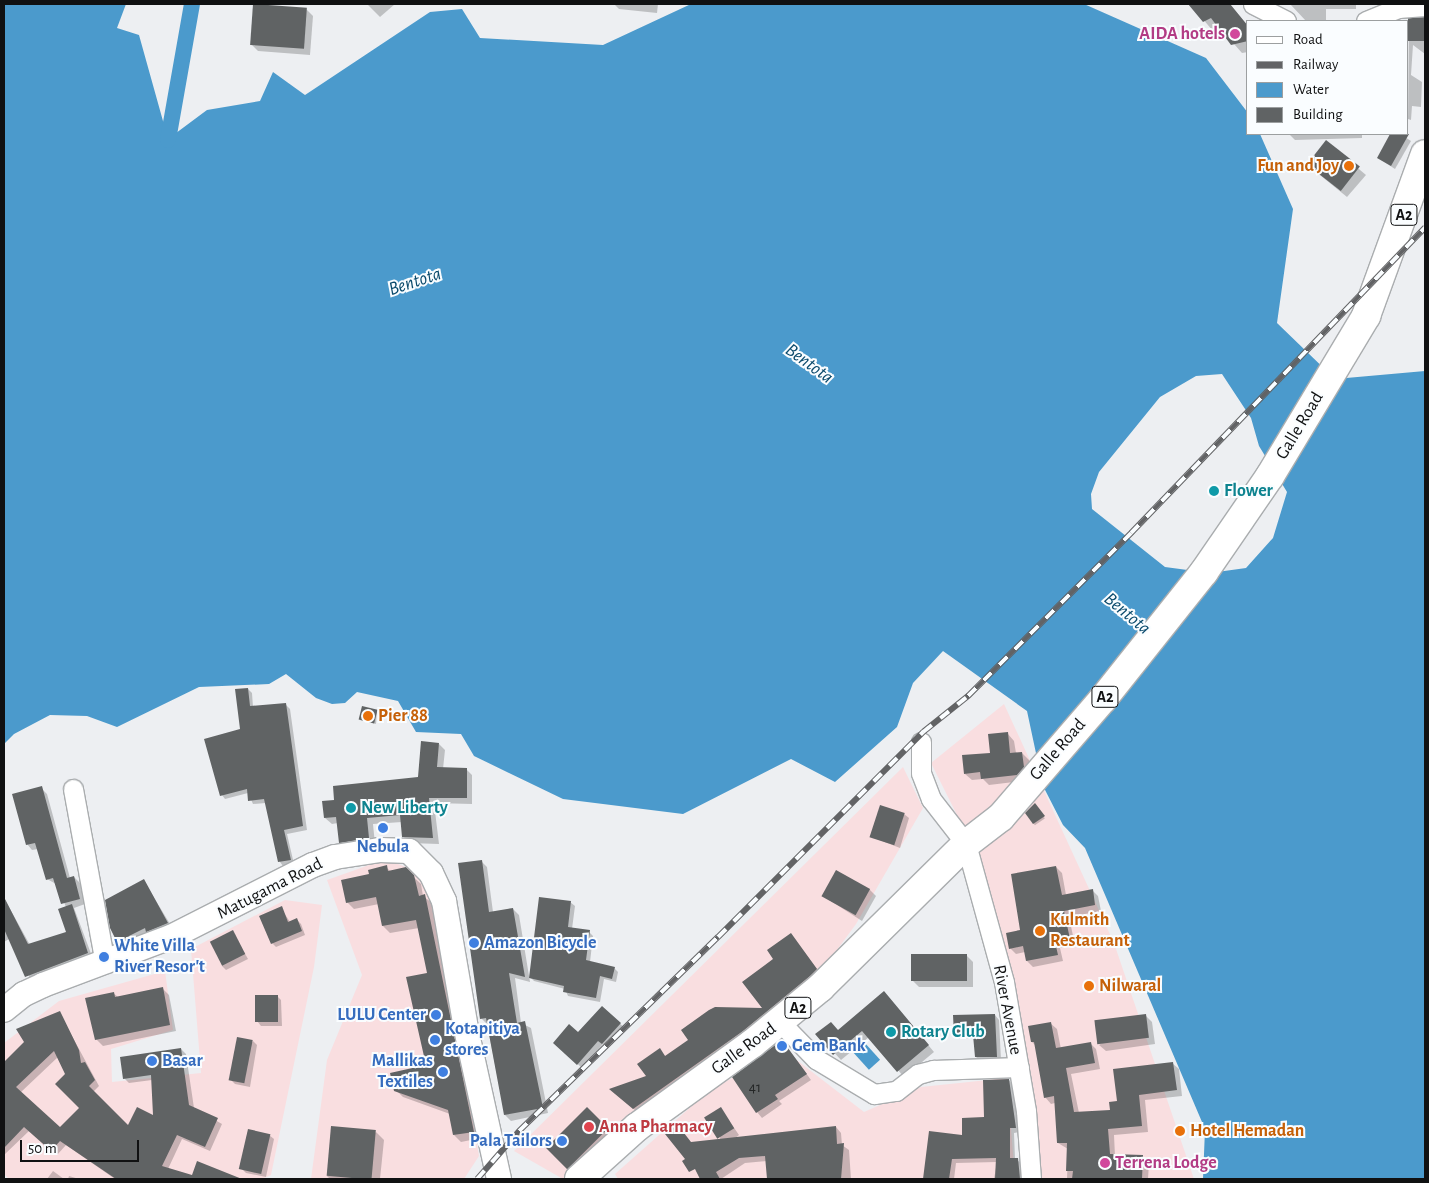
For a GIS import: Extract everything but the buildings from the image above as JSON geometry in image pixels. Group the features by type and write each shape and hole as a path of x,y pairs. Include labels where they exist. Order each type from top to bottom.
{"highway":[{"name":"Galle Road","path":"579,1179 637,1126 780,1022 831,977 966,844 1001,817 1103,699 1204,572 1270,476 1366,316 1425,154"}],"main road":[{"name":"Matugama Road","path":"4,1010 43,985 171,938 328,859 380,850 408,851 431,873 444,901 466,1029 498,1170 515,1179"}],"street":[{"path":"1253,4 1284,20"},
{"path":"1368,20 1398,8 1425,6"},
{"path":"921,742 920,773 931,799 966,844"},
{"path":"73,788 105,963"},
{"name":"River Avenue","path":"966,844 1004,982 1026,1110 1031,1179"},
{"path":"780,1022 816,1059 874,1094 896,1091 918,1074 933,1070 1019,1067"}],"shaded area":[{"path":"1004,704 1114,943 1194,1179 1039,1179 1029,1077 984,869 931,763"},
{"path":"903,767 923,808 856,924 804,995 573,1179 563,1179 514,1151"},
{"path":"386,859 425,875 444,953 479,1156 464,1179 311,1179 327,1060 362,975 327,880"},
{"path":"285,900 322,905 314,967 271,1175 262,1179 9,1179 4,1174 4,1043 59,1001 165,971 173,1030 111,1049 112,1082 201,1073 191,949"},
{"path":"785,1051 864,1112 921,1087 1007,1078 1015,1179 618,1179 615,1174 711,1089"}],"water":[{"name":"Bentota","path":"4,4 126,4 117,28 139,35 168,139 207,110 260,101 273,72 305,95 430,12 462,9 480,38 603,45 691,4 1084,4 1206,58 1246,110 1246,135 1260,135 1293,209 1277,323 1335,379 1425,371 1425,1179 1203,1179 1205,1129 1085,848 1063,825 1043,786 1027,711 943,651 913,683 897,727 835,782 791,759 683,814 563,799 474,756 461,734 416,732 398,701 357,692 345,703 332,704 316,698 286,674 269,684 199,687 117,727 87,716 50,715 14,734 4,744","holes":["1222,374 1251,418 1259,446 1287,492 1273,538 1246,568 1210,573 1165,567 1092,509 1091,494 1099,472 1160,397 1196,376"]},
{"path":"864,1042 880,1060 869,1070 853,1052"}],"waterway":[{"path":"168,140 192,4"}],"railway":[{"path":"477,1179 519,1131 718,937 923,732 968,696 1131,533 1425,228"}],"place":[{"name":"AIDA hotels","path":"1235,34"},
{"name":"Fun and Joy","path":"1349,166"},
{"name":"Flower","path":"1214,491"},
{"name":"Pier 88","path":"368,716"},
{"name":"New Liberty","path":"351,808"},
{"name":"Nebula","path":"383,828"},
{"name":"Kulmith Restaurant","path":"1040,931"},
{"name":"Amazon Bicycle","path":"474,943"},
{"name":"White Villa River Resor't","path":"104,957"},
{"name":"Nilwaral","path":"1089,986"},
{"name":"LULU Center","path":"436,1015"},
{"name":"Rotary Club","path":"891,1032"},
{"name":"Kotapitiya stores","path":"435,1040"},
{"name":"Gem Bank","path":"782,1046"},
{"name":"Basar","path":"152,1061"},
{"name":"Mallikas Textiles","path":"443,1072"},
{"name":"Anna Pharmacy","path":"589,1127"},
{"name":"Hotel Hemadan","path":"1180,1131"},
{"name":"Pala Tailors","path":"562,1141"},
{"name":"Terrena Lodge","path":"1105,1163"}]}
